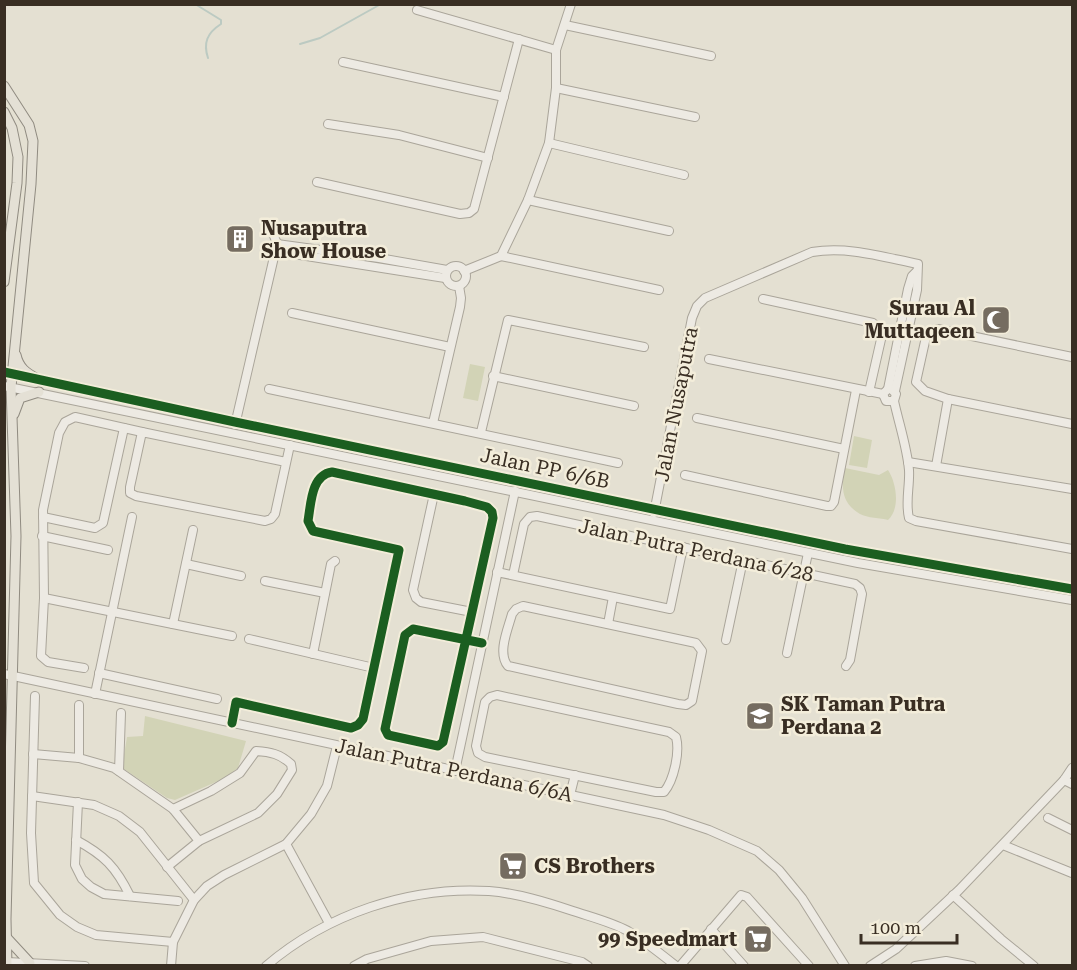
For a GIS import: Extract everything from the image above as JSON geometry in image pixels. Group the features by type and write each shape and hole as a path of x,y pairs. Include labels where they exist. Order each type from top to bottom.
{"main road":[{"path":"4,86 29,125 33,141 31,184 14,344 8,373 16,536 9,675 6,963"},
{"path":"4,112 12,128 18,157 17,183 4,282"},
{"path":"14,344 18,364 22,370 39,380"},
{"path":"12,421 20,398 39,392"},
{"path":"6,937 27,964"}],"street":[{"path":"501,256 528,200 549,143 556,88 556,50 572,4"},
{"path":"417,10 556,50"},
{"path":"565,25 711,56"},
{"path":"317,182 464,214 474,209 519,39"},
{"path":"343,62 504,97"},
{"path":"556,88 695,117"},
{"path":"328,124 399,135 488,158"},
{"path":"549,143 684,175"},
{"path":"528,200 669,231"},
{"path":"233,432 276,248 273,233"},
{"path":"276,248 378,268 446,274 456,266 464,271"},
{"path":"276,248 379,258 446,274"},
{"name":"Jalan Nusaputra","path":"652,520 692,318 697,306 705,298 812,252 829,249 865,253 917,268 908,288 888,391"},
{"path":"356,264 357,255"},
{"path":"464,271 501,256 659,290"},
{"path":"378,268 379,258"},
{"path":"433,423 460,307 459,286 465,280 464,271"},
{"path":"446,274 450,285 459,286"},
{"path":"763,299 873,323 879,328 882,335 869,392"},
{"path":"292,314 450,347"},
{"path":"481,432 508,320 644,347"},
{"path":"1072,357 938,329 933,330 926,337 916,382 925,391 948,399 1072,424"},
{"path":"709,359 856,390 888,391 896,398 894,401 908,462 910,479 907,508 909,518 1072,549"},
{"name":"Jalan PP 6/6B","path":"8,373 844,549 1072,589"},
{"path":"493,376 634,406"},
{"name":"Jalan PP 6/6B","path":"8,386 808,553 1072,600"},
{"path":"269,388 618,463"},
{"path":"685,476 831,506 834,502 856,390"},
{"path":"888,391 886,401 894,401"},
{"path":"936,466 948,399"},
{"path":"84,668 48,662 41,656 44,598 43,517 59,434 65,422 75,417 286,462"},
{"path":"697,418 844,449"},
{"path":"43,517 95,528 103,523 124,428"},
{"path":"142,432 130,493 265,521 271,519 275,514 290,445"},
{"path":"908,462 1072,489"},
{"path":"232,723 236,702 351,728 363,720 399,550 313,531 308,521 319,476 332,472 487,507 492,512 493,518 466,640 441,745 388,735 386,729 405,635 413,629 466,640 482,644"},
{"path":"455,771 515,491"},
{"path":"434,494 413,590 416,598 421,602 472,612"},
{"name":"Jalan Putra Perdana 6/28","path":"513,576 524,524 530,517 537,516 855,584 860,588 862,594 850,660 846,666"},
{"path":"95,694 132,518"},
{"path":"173,624 193,530"},
{"path":"42,536 108,550"},
{"path":"497,572 670,609 683,548"},
{"path":"787,653 808,553"},
{"path":"726,639 743,560"},
{"path":"313,654 331,564 335,561"},
{"path":"186,564 241,576"},
{"path":"265,581 325,593"},
{"path":"608,624 613,597"},
{"path":"44,598 232,636"},
{"path":"523,606 608,624 690,641 700,646 702,651 692,701 686,705 508,666 503,660 502,653 512,614 523,606"},
{"path":"249,639 374,668"},
{"path":"99,674 217,699"},
{"name":"Jalan Putra Perdana 6/6A","path":"9,675 689,822 757,851 779,870 802,898 845,966"},
{"path":"498,695 669,732 676,737 678,746 669,786 664,792 575,775 485,757 478,753 476,746 485,702 490,697 498,695"},
{"path":"35,696 32,796 34,883 60,915 77,927 96,935 173,942"},
{"path":"79,705 79,758"},
{"path":"119,771 121,713"},
{"path":"171,966 173,942 194,900 207,886 224,874 286,844 311,814 327,786 337,746"},
{"path":"167,867 199,841 258,813 278,794 292,770 291,764 272,752 256,751 240,773 211,791 173,809"},
{"path":"33,754 79,758 119,771 173,809 199,841"},
{"path":"870,966 896,949 953,895 1064,780 1072,768"},
{"path":"570,795 575,775"},
{"path":"1064,780 1072,784"},
{"path":"32,796 94,805 118,816 140,832 194,900"},
{"path":"78,802 75,866 82,879 104,894 178,901"},
{"path":"1048,818 1072,830"},
{"path":"76,840 93,849 115,869 130,896"},
{"path":"286,844 329,923"},
{"path":"1003,845 1072,873"},
{"path":"266,966 329,923 397,899 430,892 490,891 545,901 618,927 678,966 741,895 747,897 809,966"},
{"path":"953,895 1034,966"},
{"path":"711,929 744,966"},
{"path":"354,966 366,959 431,941 483,937 582,962 588,966"},
{"path":"915,966 946,961 972,966"},
{"path":"6,963 85,966"}],"green space":[{"path":"470,364 485,367 478,401 463,398"},
{"path":"854,436 872,440 867,468 849,465"},
{"path":"845,468 879,475 888,470 893,481 896,502 895,509 888,520 863,515 849,505 843,488"},
{"path":"145,716 246,741 238,768 225,778 175,800 167,798 124,769 127,737 143,736"}],"waterway":[{"path":"195,4 221,20 221,24 212,31 207,39 208,58"},
{"path":"300,44 320,38 381,4"}],"cycle path":[{"path":"4,372 845,549 1072,589"},
{"path":"232,723 236,702 351,728 363,719 399,550 313,531 308,521 311,499 316,484 325,474 332,472 465,501 487,507 492,512 493,518 443,742 438,746 388,735 385,729 405,635 413,629 482,643"}],"place":[{"name":"Nusaputra Show House","path":"240,239"},
{"name":"Surau Al Muttaqeen","path":"996,320"},
{"name":"SK Taman Putra Perdana 2","path":"760,716"},
{"name":"CS Brothers","path":"513,866"},
{"name":"99 Speedmart","path":"758,939"}]}
